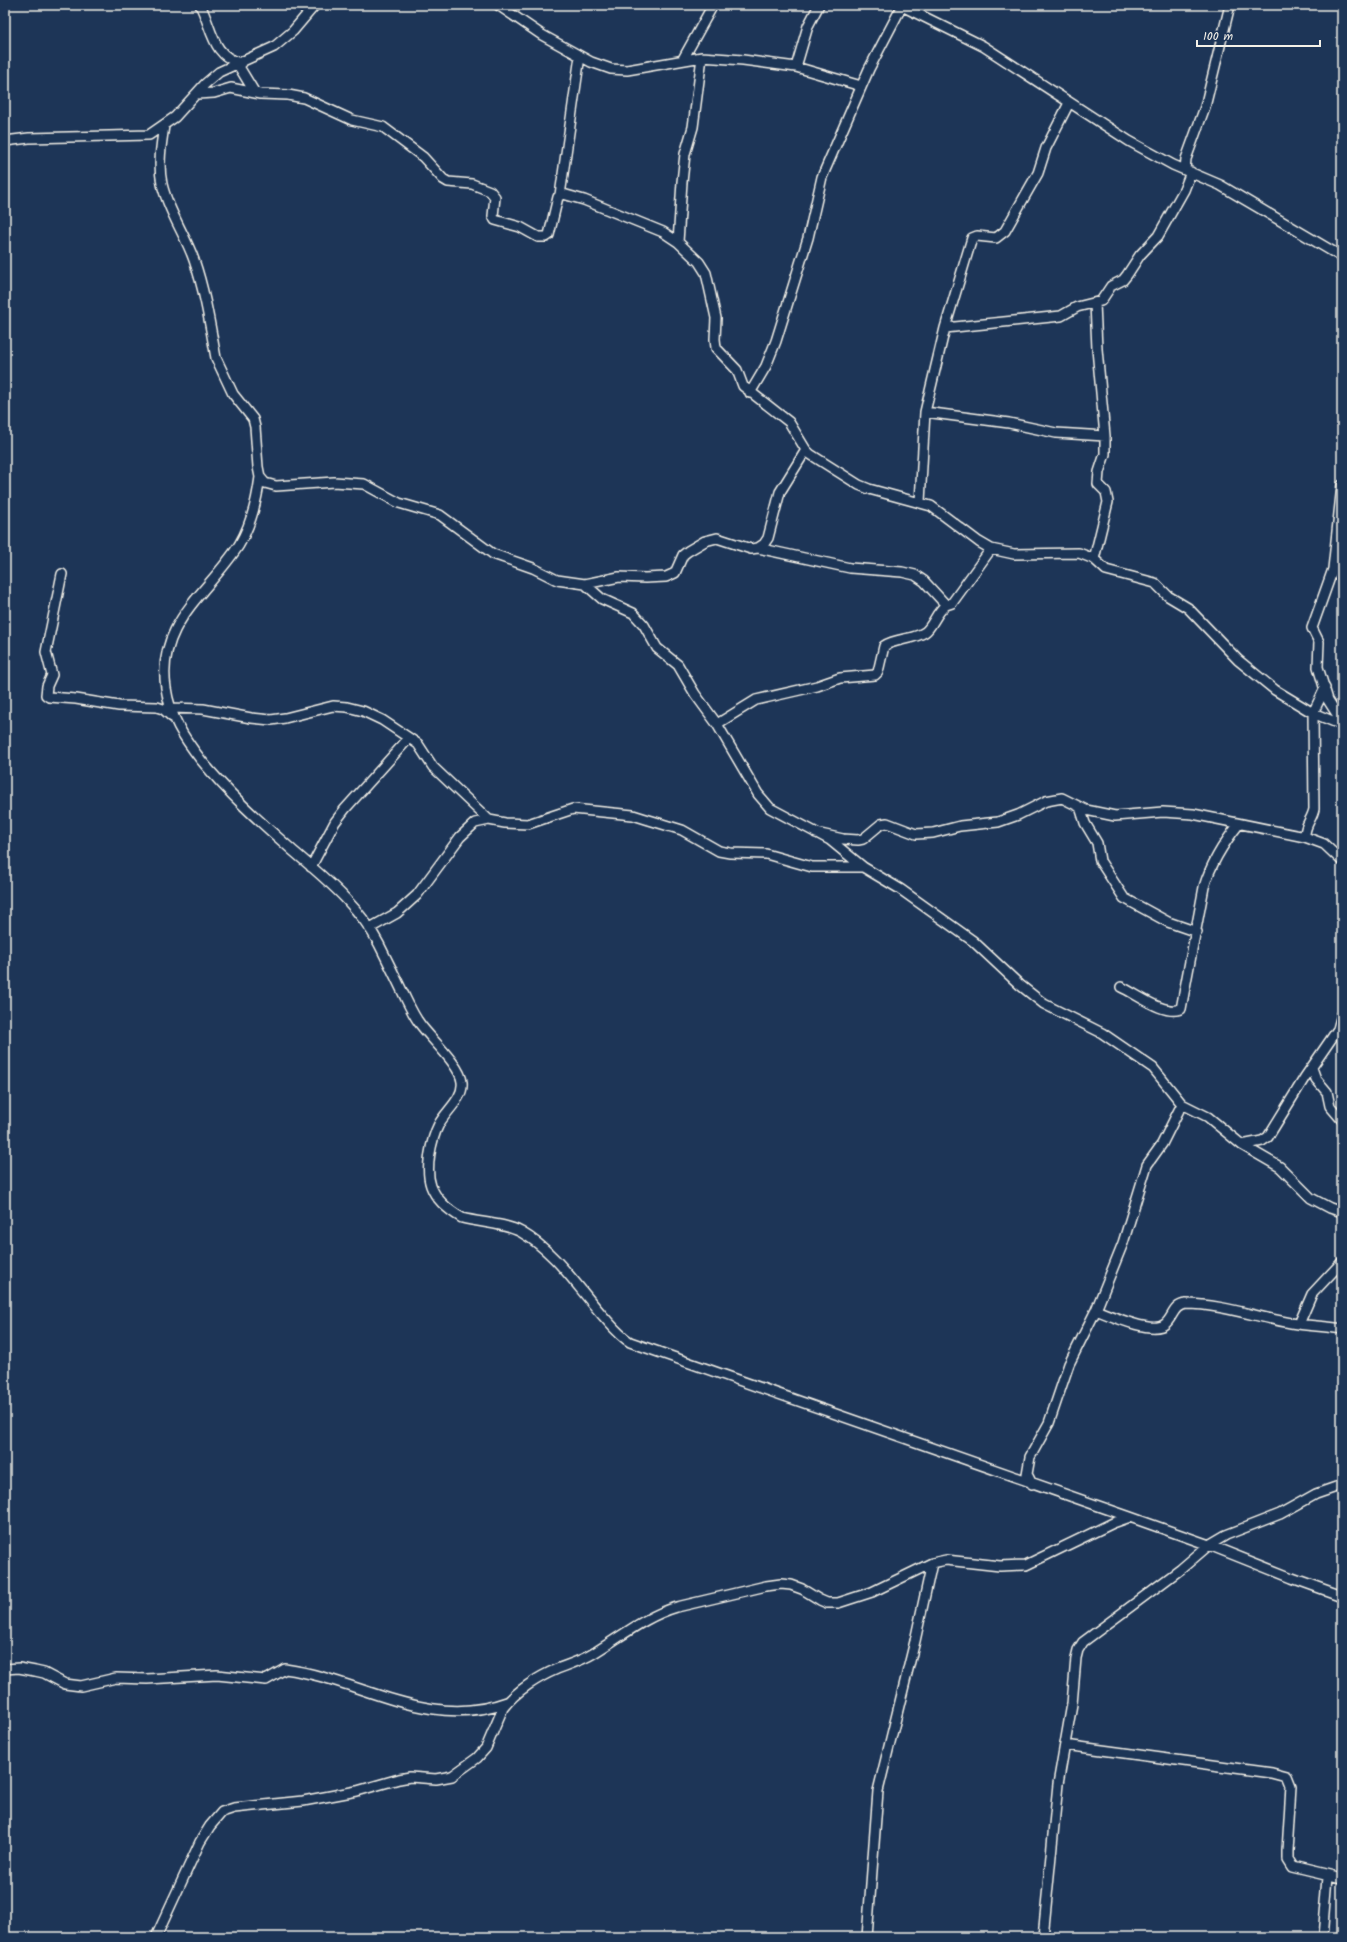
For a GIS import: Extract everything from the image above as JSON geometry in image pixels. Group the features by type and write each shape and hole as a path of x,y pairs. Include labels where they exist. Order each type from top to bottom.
{"street":[{"path":"200,5 207,18 217,48 225,57 240,64 255,93"},
{"path":"5,141 29,138 150,135 164,126 214,76 274,47 293,31 315,5"},
{"path":"498,5 542,35 580,56 612,69 627,70 683,59 702,57 743,60 796,67 861,86"},
{"path":"683,59 713,5"},
{"path":"796,67 808,26 819,5"},
{"path":"750,393 773,350 808,238 822,176 861,86 901,5 982,46 1129,141 1188,171 1220,185 1342,257"},
{"path":"945,328 1061,316 1077,307 1101,300 1111,286 1122,280 1127,275 1140,255 1158,236 1184,190 1188,171 1186,159 1205,107 1230,5"},
{"path":"197,94 214,93 226,88 255,93 304,98 352,120 383,127 424,158 443,179 448,182 472,184 492,193 495,197 493,216 495,220 520,227 538,237 546,237 549,235 556,202 560,195 580,56"},
{"path":"678,242 685,154 693,127 702,57"},
{"path":"920,502 925,412 945,328 972,238 977,236 996,238 1005,231 1024,194 1038,172 1046,148 1069,103"},
{"path":"164,126 161,150 162,185 169,205 189,246 196,265 205,298 216,358 233,394 249,413 255,427 256,456 260,477 253,510 244,536 222,567 186,610 169,643 164,667 171,712 197,754 220,783 348,902 370,928 418,1022 454,1064 462,1079 462,1086 458,1097 439,1124 431,1154 429,1173 432,1187 447,1208 462,1218 515,1229 537,1243 556,1260 604,1318 630,1342 1209,1545 1342,1596"},
{"path":"150,135 161,150"},
{"path":"560,195 568,195 584,200 663,232 678,242 703,267 716,318 714,339 716,348 737,370 743,386 789,422 806,450 859,485 920,502 938,510 979,542 991,548 999,551 1028,554 1060,552 1079,553 1094,559 1106,570 1155,583 1168,596 1188,608 1238,660 1276,690 1313,713 1342,725"},
{"path":"1094,559 1108,502 1106,492 1098,484 1099,472 1104,454 1105,436 1097,349 1095,303"},
{"path":"925,412 995,421 1056,433 1105,436"},
{"path":"758,548 764,544 768,538 780,492 806,450"},
{"path":"260,477 265,483 276,486 334,482 364,484 399,503 444,517 493,554 533,568 557,580 585,584 619,577 645,578 670,575 678,568 683,555 712,539 728,541 751,549 758,548 850,568 902,572 915,575 924,581 946,604"},
{"path":"1342,485 1333,569 1325,594 1312,625 1318,642 1318,667 1330,706 1342,722"},
{"path":"717,724 756,700 817,686 840,678 875,675 878,672 884,646 889,643 920,634 927,630 937,613 946,604 952,603 991,548"},
{"path":"62,574 46,652 52,675 47,686 46,695 49,697 76,699 119,706 157,707 171,712 196,708 271,720 333,706 347,707 363,711 382,720 409,738 423,750 433,767 489,820"},
{"path":"585,584 602,599 627,609 638,618 656,648 678,665 695,694 717,724 758,794 770,808 830,840 862,868 900,889 973,942 1020,985 1044,1004 1102,1034 1153,1068 1182,1104 1208,1117 1242,1145 1280,1167 1311,1198 1330,1208 1342,1212"},
{"path":"1305,837 1305,827 1313,815 1314,809 1313,713 1325,688"},
{"path":"311,867 331,829 345,809 409,738"},
{"path":"816,833 843,839 858,840 863,839 881,824 887,823 907,832 920,834 933,833 960,826 1002,820 1046,800 1058,798 1069,800 1080,807 1115,816 1162,812 1206,816 1305,837 1324,844 1342,861"},
{"path":"1080,807 1085,823 1097,843 1100,861 1124,898 1168,922 1197,932"},
{"path":"370,928 397,913 417,896 451,848 471,826 489,820 505,823 528,824 573,809 585,809 633,816 668,825 696,837 719,851 730,853 766,854 812,867 862,868"},
{"path":"1122,987 1159,1008 1176,1011 1181,1010 1197,932 1200,907 1208,873 1219,850 1238,824"},
{"path":"1242,1145 1262,1141 1268,1137 1338,1029 1342,1014"},
{"path":"1312,1068 1316,1079 1327,1092 1330,1106 1342,1120"},
{"path":"1032,1484 1027,1470 1030,1457 1049,1423 1069,1364 1096,1310 1123,1243 1147,1165 1162,1144 1182,1104"},
{"path":"1299,1324 1312,1294 1342,1262"},
{"path":"1096,1310 1121,1320 1156,1328 1166,1324 1176,1309 1184,1304 1238,1311 1299,1324 1342,1329"},
{"path":"1043,1937 1054,1810 1065,1745 1078,1650 1084,1642 1181,1569 1209,1545 1226,1535 1280,1514 1316,1494 1342,1485"},
{"path":"156,1937 200,1842 210,1826 222,1812 234,1808 303,1801 357,1791 410,1777 436,1779 452,1776 477,1758 486,1748 500,1714 507,1702 539,1677 593,1654 639,1623 666,1610 766,1586 781,1584 791,1584 827,1603 838,1603 872,1592 932,1563 946,1560 1000,1566 1026,1565 1112,1522 1130,1517"},
{"path":"868,1937 878,1791 932,1563"},
{"path":"5,1669 19,1668 44,1673 65,1684 81,1686 116,1678 147,1679 217,1675 263,1680 272,1678 285,1669 426,1709 457,1711 479,1710 507,1702"},
{"path":"1065,1745 1250,1770 1280,1775 1287,1778 1291,1786 1287,1851 1289,1864 1292,1867 1342,1879"},
{"path":"1323,1937 1328,1876"}]}
